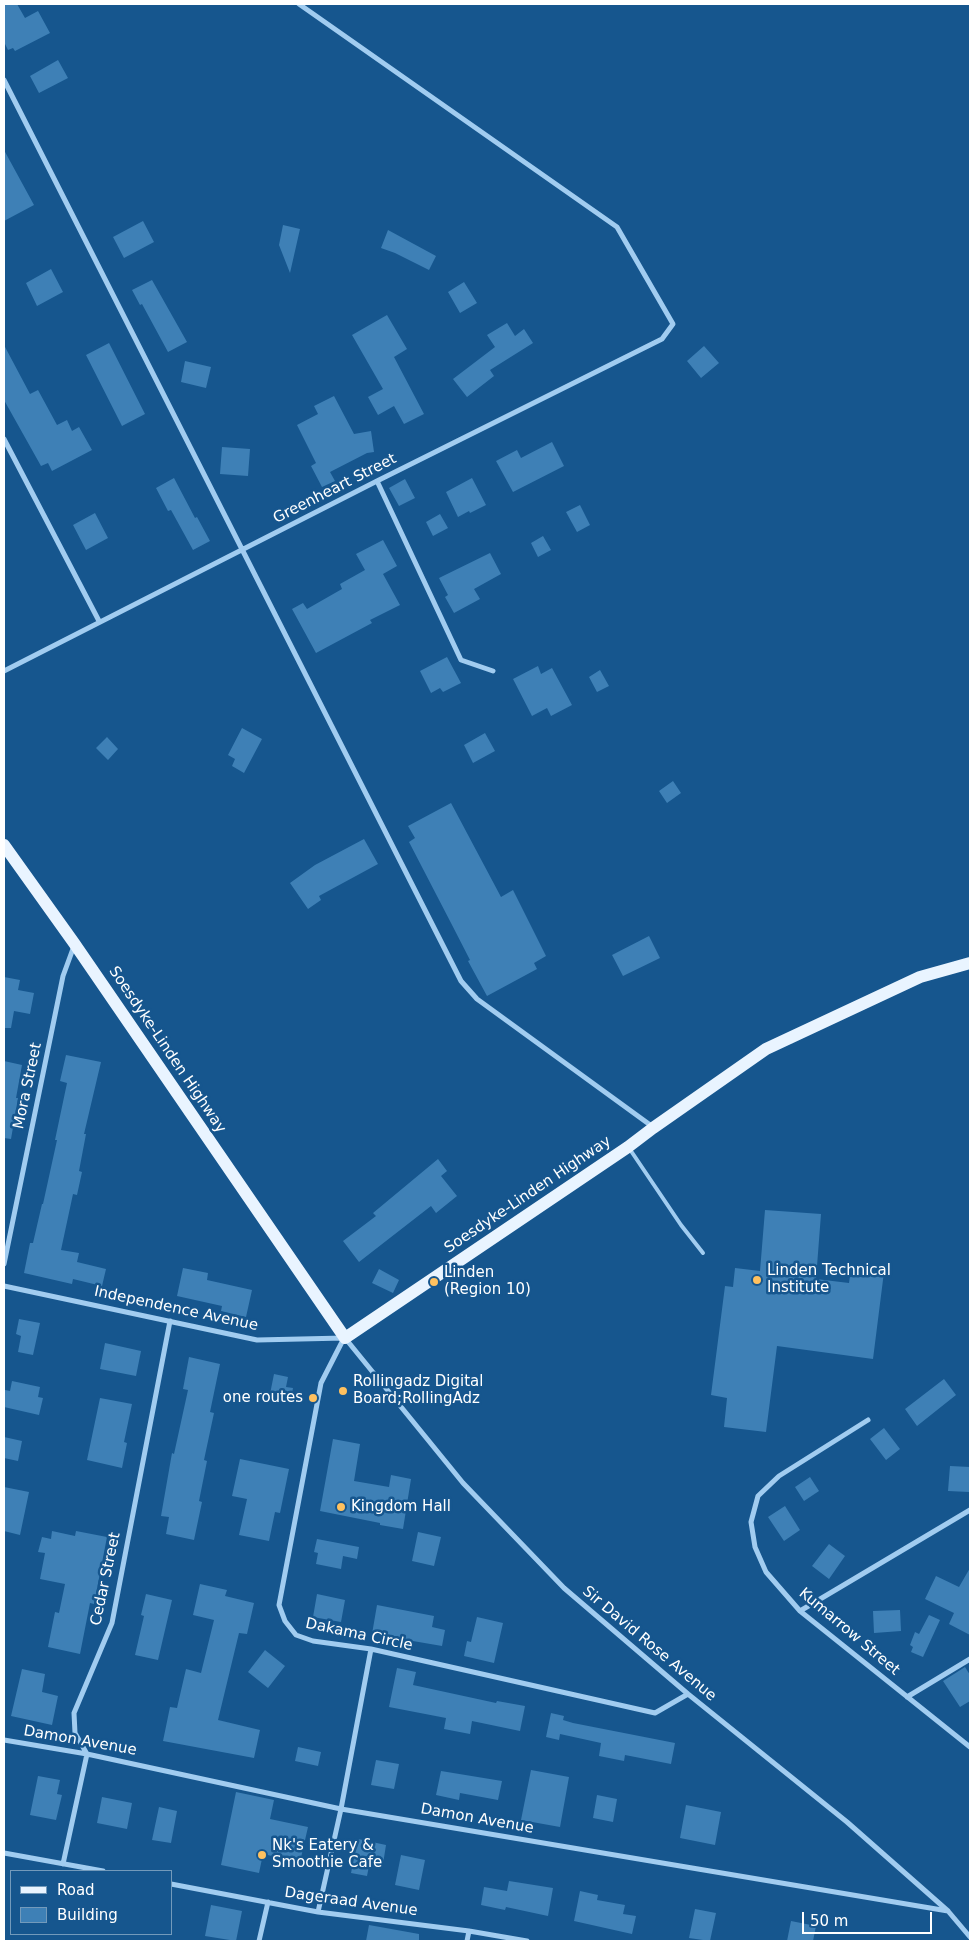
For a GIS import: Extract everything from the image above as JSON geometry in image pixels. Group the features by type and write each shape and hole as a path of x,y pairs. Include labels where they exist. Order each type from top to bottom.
{"main road":[{"name":"Soesdyke-Linden Highway","path":"4,845 74,943 345,1338 628,1147 766,1049 920,977 970,963"}],"street":[{"name":"Greenheart Street","path":"4,671 377,481 662,339 673,324 617,227 299,4"},
{"path":"4,80 241,551 461,981 477,1000 653,1128"},
{"path":"4,438 99,622"},
{"path":"377,481 461,660 493,671"},
{"name":"Mora Street","path":"4,1264 63,976 74,943"},
{"name":"Independence Avenue","path":"4,1286 257,1340 345,1338"},
{"name":"Cedar Street","path":"87,1754 75,1734 74,1713 112,1623 170,1321"},
{"name":"Dakama Circle","path":"345,1338 321,1383 279,1605 285,1622 296,1635 313,1641 371,1649 656,1713 688,1694"},
{"name":"Sir David Rose Avenue","path":"345,1338 463,1483 564,1588 688,1694 847,1822 948,1911 970,1937"},
{"name":"Kumarrow Street","path":"868,1420 779,1476 758,1496 751,1522 754,1547 766,1572 800,1611 970,1747"},
{"path":"800,1611 970,1510"},
{"path":"318,1912 341,1809 371,1649"},
{"path":"907,1697 970,1659"},
{"name":"Damon Avenue","path":"4,1740 87,1754 341,1809 948,1911"},
{"path":"63,1864 87,1754"},
{"path":"4,1853 97,1870"},
{"name":"Dageraad Avenue","path":"172,1884 318,1912 469,1931 528,1941"},
{"path":"259,1941 268,1902"},
{"path":"467,1941 469,1931"}],"lane":[{"path":"628,1147 681,1224 703,1252"}],"building":[{"path":"4,4 17,4 25,18 38,11 50,33 15,51 13,48 8,50 4,42"},
{"path":"58,60 68,78 39,93 30,76"},
{"path":"4,150 34,205 4,221"},
{"path":"143,221 154,242 124,258 113,237"},
{"path":"283,225 300,229 290,273 279,245"},
{"path":"388,230 436,256 429,270 381,248"},
{"path":"51,269 63,292 37,306 26,283"},
{"path":"152,280 187,342 168,352 142,304 140,305 132,290"},
{"path":"464,282 477,303 460,313 448,292"},
{"path":"387,315 407,349 394,357 424,414 404,424 394,406 378,415 368,397 383,389 352,335"},
{"path":"507,323 515,336 524,329 533,343 490,370 494,376 467,397 453,379 495,347 487,335"},
{"path":"109,343 145,414 122,426 86,355"},
{"path":"4,345 30,394 38,390 57,425 67,420 72,431 79,427 92,450 52,471 48,463 41,466 4,400"},
{"path":"704,346 719,363 701,378 687,361"},
{"path":"185,361 211,367 206,388 181,382"},
{"path":"334,396 354,434 371,431 374,452 367,453 330,472 335,481 322,487 311,466 316,463 297,425 318,414 314,406"},
{"path":"552,442 564,466 513,492 496,461 517,450 521,458"},
{"path":"222,447 250,449 248,476 220,474"},
{"path":"174,478 195,518 197,517 210,541 193,550 171,510 168,511 156,488"},
{"path":"472,478 486,505 458,517 446,492"},
{"path":"405,479 415,498 399,506 389,488"},
{"path":"580,505 590,525 577,532 566,512"},
{"path":"95,513 108,538 86,550 73,525"},
{"path":"440,514 448,528 433,536 426,522"},
{"path":"543,536 551,550 538,557 531,543"},
{"path":"383,540 397,566 383,574 400,605 370,620 372,623 316,653 292,609 303,603 307,609 342,589 340,584 365,570 356,554"},
{"path":"490,553 501,574 474,589 480,599 454,613 445,597 448,595 439,578"},
{"path":"447,657 461,683 443,692 440,688 431,693 420,671"},
{"path":"538,666 541,674 552,668 572,705 551,716 547,708 532,716 513,679"},
{"path":"600,670 609,686 597,692 589,677"},
{"path":"242,728 262,739 244,773 232,766 235,759 228,755"},
{"path":"485,733 495,751 473,763 464,745"},
{"path":"107,737 118,749 108,760 96,748"},
{"path":"673,781 681,793 667,803 659,791"},
{"path":"451,803 501,897 513,890 546,956 534,963 537,969 487,996 409,842 415,838 408,826"},
{"path":"364,839 378,864 319,896 321,900 308,909 290,883 315,865"},
{"path":"649,936 660,958 623,976 612,955"},
{"path":"4,977 20,980 18,990 34,993 30,1014 14,1011 11,1028 4,1028"},
{"path":"66,1055 101,1062 84,1134 86,1134 79,1171 82,1172 77,1195 73,1194 61,1250 79,1253 77,1262 106,1269 102,1286 73,1279 72,1284 24,1273 30,1243 33,1243 43,1204 57,1140 55,1140 67,1083 60,1081"},
{"path":"4,1061 22,1065 11,1139 4,1138"},
{"path":"438,1159 447,1171 441,1176 457,1196 436,1213 431,1206 359,1262 343,1241 376,1216 373,1213"},
{"path":"765,1210 821,1214 816,1279 849,1283 851,1268 884,1272 873,1359 777,1346 766,1432 724,1427 727,1398 711,1395 725,1286 733,1287 735,1268 760,1271"},
{"path":"183,1268 208,1273 207,1280 252,1290 246,1317 221,1311 222,1306 177,1296"},
{"path":"379,1269 399,1280 393,1293 372,1283"},
{"path":"19,1319 40,1323 33,1355 18,1352 21,1336 16,1334"},
{"path":"105,1343 141,1351 136,1376 100,1369"},
{"path":"189,1357 220,1364 210,1412 214,1413 204,1460 207,1461 199,1501 202,1502 194,1540 166,1534 169,1517 161,1516 172,1453 174,1454 188,1390 183,1389"},
{"path":"274,1374 288,1377 286,1387 293,1388 290,1403 269,1399"},
{"path":"944,1379 956,1395 917,1426 905,1409"},
{"path":"12,1381 40,1387 38,1397 43,1398 39,1415 4,1407 5,1390 10,1391"},
{"path":"100,1398 132,1404 124,1442 127,1443 122,1468 87,1460"},
{"path":"884,1428 900,1449 886,1460 870,1439"},
{"path":"4,1437 22,1441 18,1461 4,1458"},
{"path":"333,1439 360,1444 354,1481 389,1487 391,1475 411,1479 403,1529 320,1511"},
{"path":"240,1459 289,1469 280,1513 275,1512 269,1541 239,1535 247,1499 232,1496"},
{"path":"950,1466 970,1467 969,1492 948,1491"},
{"path":"810,1477 819,1491 804,1501 795,1487"},
{"path":"4,1487 29,1492 20,1535 4,1531"},
{"path":"785,1506 800,1530 784,1541 768,1517"},
{"path":"52,1531 75,1536 76,1531 107,1537 94,1604 90,1603 80,1654 48,1647 55,1612 59,1613 65,1584 40,1579 45,1553 38,1552 42,1537 51,1539"},
{"path":"418,1532 441,1537 434,1566 412,1561"},
{"path":"317,1539 359,1547 357,1559 343,1556 341,1569 316,1564 318,1553 314,1552"},
{"path":"829,1544 845,1556 829,1579 812,1566"},
{"path":"970,1568 970,1635 949,1624 954,1613 925,1599 936,1576 959,1587"},
{"path":"200,1584 227,1590 225,1596 254,1603 247,1634 239,1633 218,1720 260,1730 254,1758 163,1741 170,1707 177,1708 186,1669 201,1673 214,1620 193,1615"},
{"path":"146,1594 172,1600 158,1660 135,1655 144,1616 141,1615"},
{"path":"317,1594 345,1600 341,1622 313,1617"},
{"path":"377,1605 434,1616 432,1627 445,1630 442,1646 372,1634"},
{"path":"900,1610 901,1631 874,1633 873,1611"},
{"path":"929,1615 940,1620 923,1657 911,1652 913,1647 910,1645 915,1632 919,1634"},
{"path":"477,1617 503,1623 494,1663 464,1656 467,1641 471,1642"},
{"path":"265,1650 285,1666 268,1688 248,1672"},
{"path":"965,1667 970,1675 970,1701 960,1707 943,1681"},
{"path":"397,1668 416,1672 413,1685 496,1703 497,1701 525,1706 520,1731 472,1721 470,1734 444,1729 446,1718 389,1707"},
{"path":"22,1669 45,1674 42,1692 58,1696 52,1725 11,1716"},
{"path":"551,1713 564,1716 563,1720 573,1723 675,1743 671,1764 625,1755 624,1761 599,1756 601,1743 560,1734 559,1740 546,1737"},
{"path":"298,1747 321,1752 318,1766 295,1761"},
{"path":"376,1760 399,1764 394,1789 371,1785"},
{"path":"531,1770 569,1777 560,1827 521,1820"},
{"path":"441,1771 502,1781 498,1800 460,1793 459,1800 436,1795"},
{"path":"38,1776 60,1780 57,1794 62,1795 56,1820 30,1815"},
{"path":"236,1792 274,1800 270,1819 308,1827 300,1862 263,1854 259,1873 221,1865"},
{"path":"597,1795 617,1799 613,1822 593,1818"},
{"path":"102,1797 132,1803 127,1829 97,1823"},
{"path":"686,1805 721,1812 715,1845 680,1838"},
{"path":"159,1807 177,1811 171,1843 152,1840"},
{"path":"358,1839 386,1845 383,1864 370,1861 367,1876 351,1873"},
{"path":"401,1855 425,1860 419,1890 395,1885"},
{"path":"509,1881 553,1888 548,1916 506,1907 505,1910 481,1905 484,1887 507,1891"},
{"path":"580,1891 598,1895 597,1900 625,1905 623,1914 636,1916 632,1934 574,1921"},
{"path":"211,1905 242,1911 236,1941 205,1936"},
{"path":"695,1909 716,1913 710,1941 689,1938"},
{"path":"791,1921 816,1926 813,1941 787,1941"},
{"path":"369,1925 419,1934 419,1941 366,1941"}],"place":[{"name":"Linden Technical Institute","path":"757,1280"},
{"name":"Linden (Region 10)","path":"434,1282"},
{"name":"Rollingadz Digital Board;RollingAdz","path":"343,1391"},
{"name":"one routes","path":"313,1398"},
{"name":"Kingdom Hall","path":"341,1507"},
{"name":"Nk's Eatery & Smoothie Cafe","path":"262,1855"}]}
